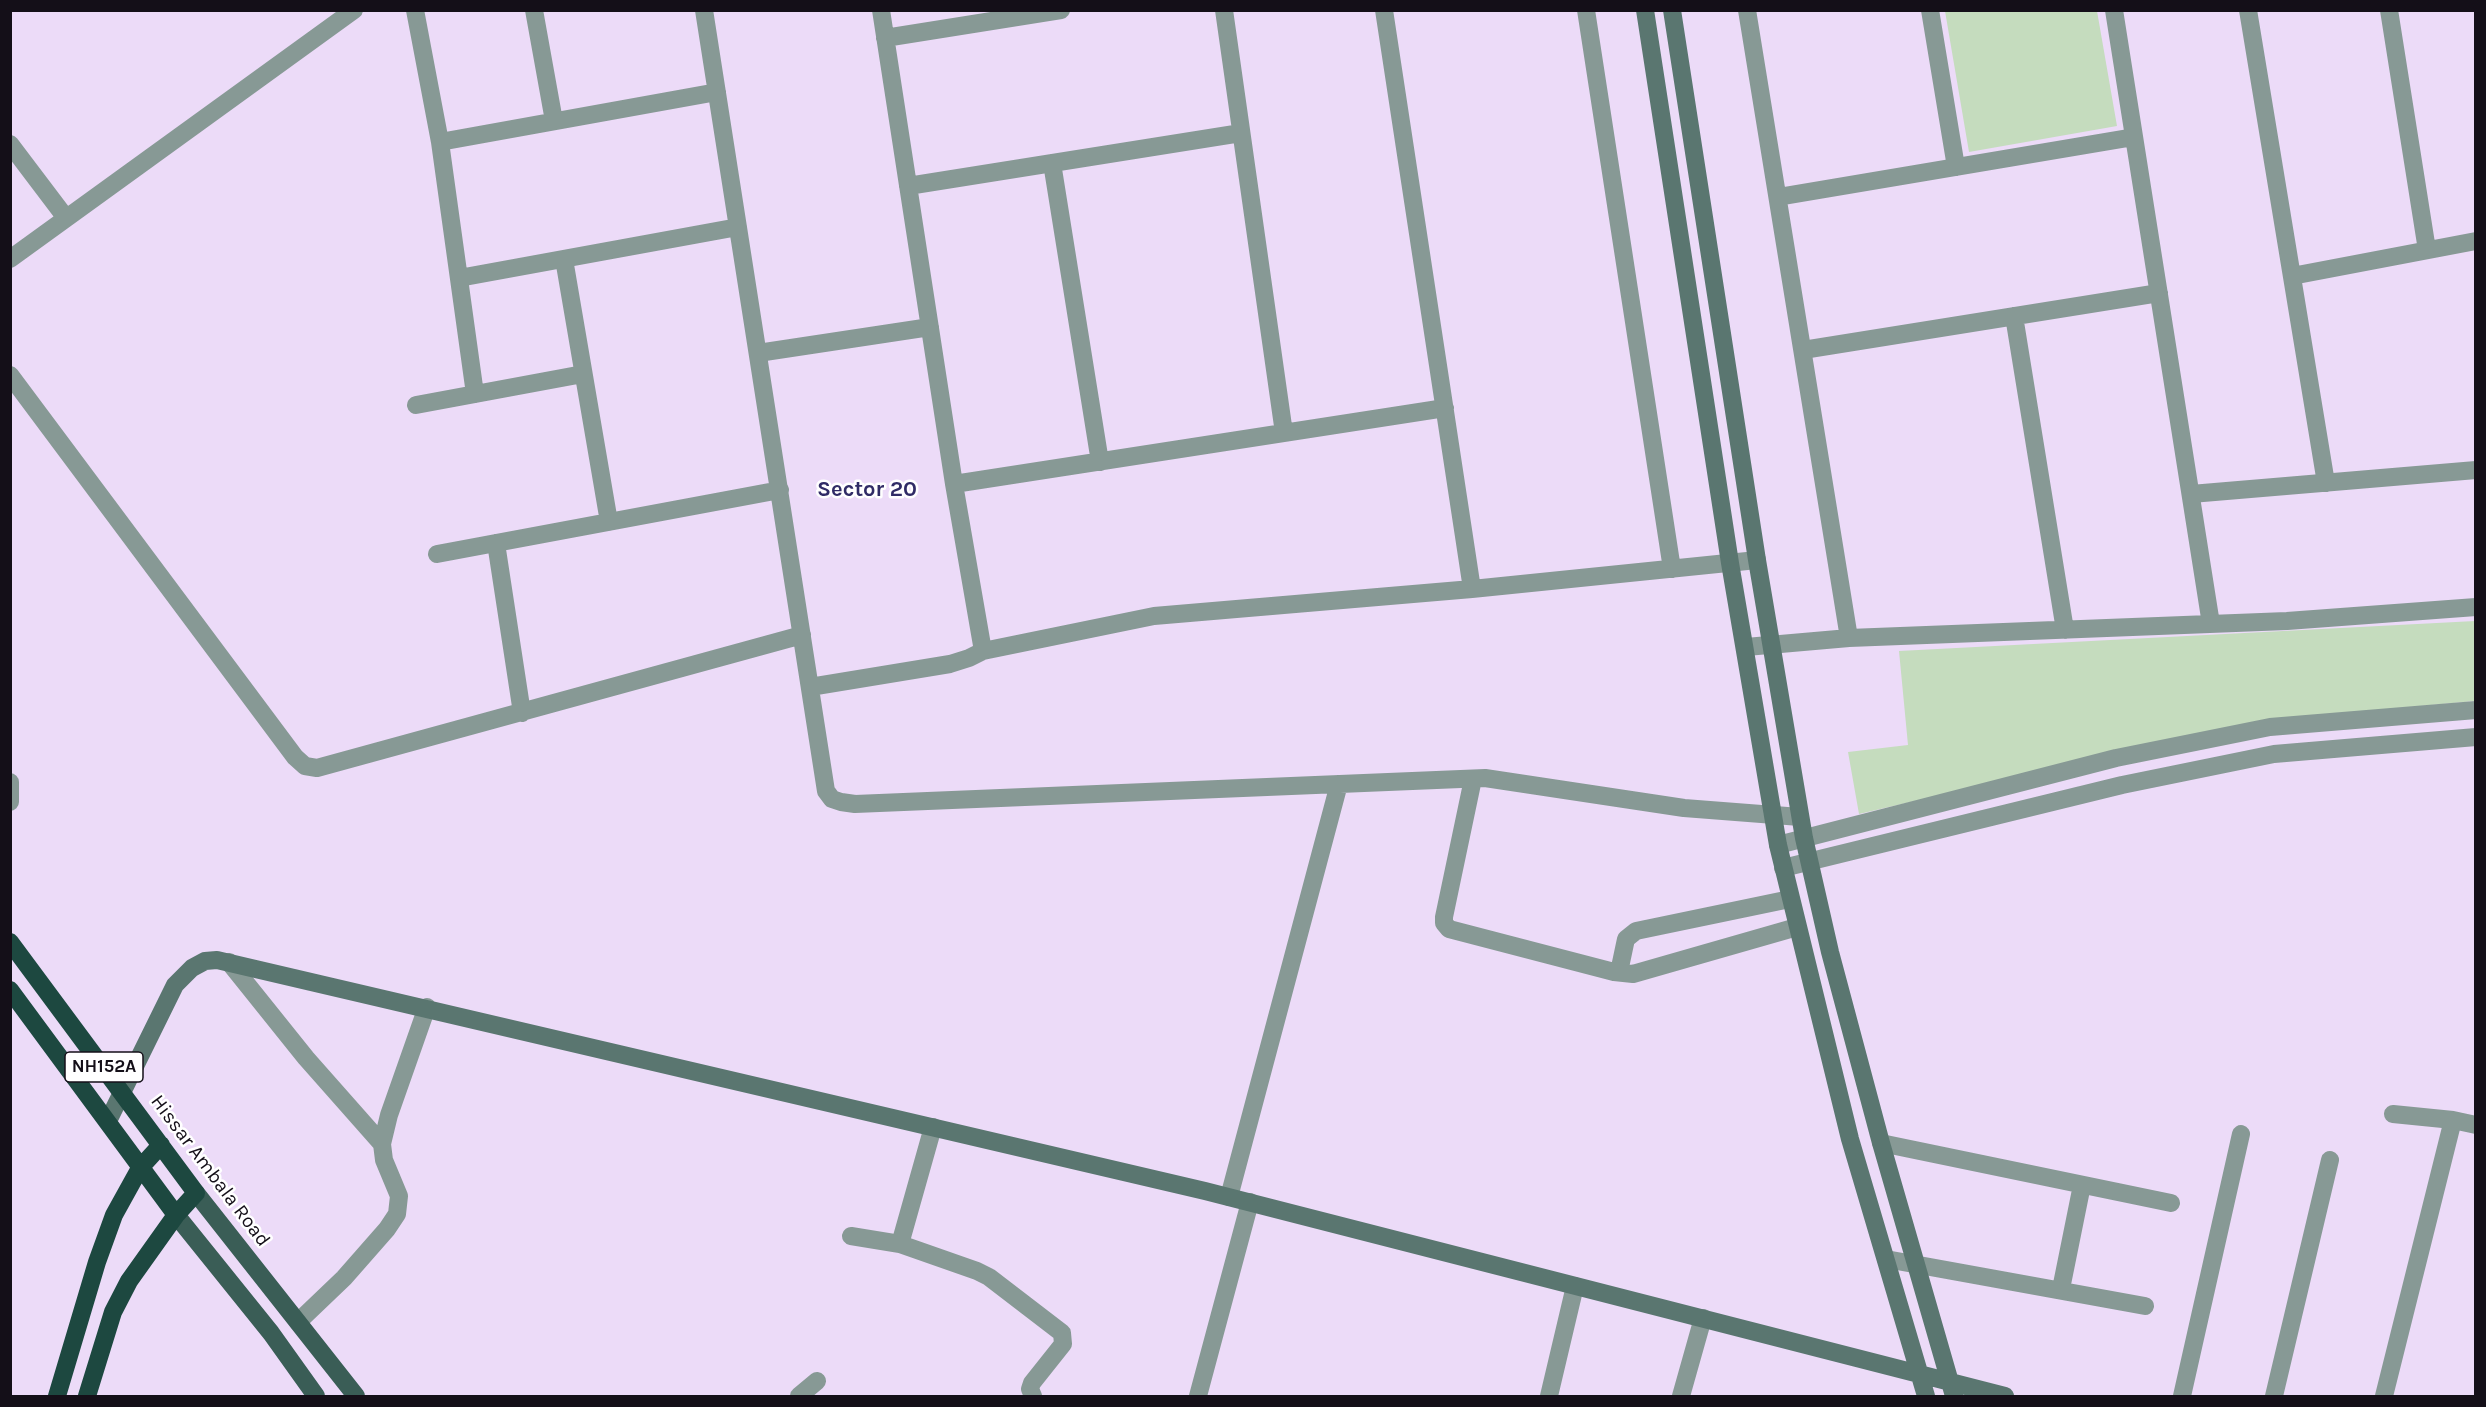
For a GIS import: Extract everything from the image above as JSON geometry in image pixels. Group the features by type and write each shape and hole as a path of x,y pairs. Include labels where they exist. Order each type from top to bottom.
{"highway":[{"name":"Hissar Ambala Road","path":"10,942 196,1192"},
{"name":"NH152A","path":"10,990 176,1215"},
{"path":"57,1396 111,1224 128,1186 161,1144"},
{"path":"87,1396 113,1312 129,1281 176,1215 196,1192"}],"main road":[{"path":"1645,10 1730,563 1778,845 1850,1139 1926,1396"},
{"path":"1672,10 1757,560 1804,838 1830,952 1881,1143 1952,1389"},
{"path":"108,1121 175,985 192,968 205,961 217,960 427,1007 1250,1202 1918,1373 1952,1389 2005,1396"},
{"name":"Hissar Ambala Road","path":"196,1192 356,1396"},
{"path":"176,1215 271,1334 316,1396"}],"street":[{"path":"10,259 354,10"},
{"path":"415,10 440,141 475,394"},
{"path":"534,10 554,121"},
{"path":"704,10 826,791 832,799 855,804 1485,778 1684,808 1800,817"},
{"path":"881,10 954,484 983,651"},
{"path":"885,38 1061,10"},
{"path":"1224,10 1284,433"},
{"path":"1384,10 1472,589"},
{"path":"1586,10 1672,569"},
{"path":"1748,10 1849,638"},
{"path":"1930,10 1956,167"},
{"path":"2115,10 2211,624"},
{"path":"2248,10 2326,483"},
{"path":"2389,10 2427,250"},
{"path":"440,141 717,92"},
{"path":"908,186 1241,133"},
{"path":"1778,197 2134,137"},
{"path":"10,144 66,218"},
{"path":"1052,163 1100,462"},
{"path":"459,278 738,227"},
{"path":"2292,276 2475,241"},
{"path":"564,259 609,522"},
{"path":"1803,350 2159,293"},
{"path":"2014,316 2065,630"},
{"path":"758,353 930,327"},
{"path":"416,405 584,374"},
{"path":"10,375 300,763 317,768 802,635"},
{"path":"954,484 1445,408"},
{"path":"2190,494 2475,470"},
{"path":"437,554 780,490"},
{"path":"495,543 522,713"},
{"path":"810,687 950,664 983,651 1154,616 1472,589 1757,560"},
{"path":"1746,647 1849,638 2287,621 2475,607"},
{"path":"1778,845 2116,758 2270,727 2475,710"},
{"path":"1783,868 2122,785 2274,754 2475,737"},
{"path":"1473,779 1444,917 1447,927 1454,931 1619,972 1637,974 1797,927"},
{"path":"10,782 10,802"},
{"path":"1229,1197 1339,784"},
{"path":"1619,972 1626,939 1636,931 1790,899"},
{"path":"229,962 306,1058 382,1144"},
{"path":"298,1322 344,1278 387,1229 397,1214 399,1196 384,1160 382,1144 389,1115 427,1007"},
{"path":"2393,1114 2453,1120 2475,1125"},
{"path":"2384,1396 2453,1120"},
{"path":"900,1244 933,1127"},
{"path":"2182,1396 2241,1134"},
{"path":"1881,1143 2171,1203"},
{"path":"2274,1396 2330,1160"},
{"path":"2061,1289 2082,1185"},
{"path":"1198,1396 1250,1202"},
{"path":"851,1236 900,1244 989,1277 1062,1333 1063,1344 1032,1383 1030,1389 1033,1396"},
{"path":"1886,1259 2145,1306"},
{"path":"1549,1396 1575,1286"},
{"path":"1681,1396 1703,1318"},
{"path":"799,1396 817,1381"}],"green space":[{"path":"1945,11 2097,11 2117,126 1969,152"},
{"path":"2475,621 2475,701 2259,721 1859,814 1848,752 1908,745 1899,651"}],"district":[{"name":"Sector 20","path":"867,490"}]}
